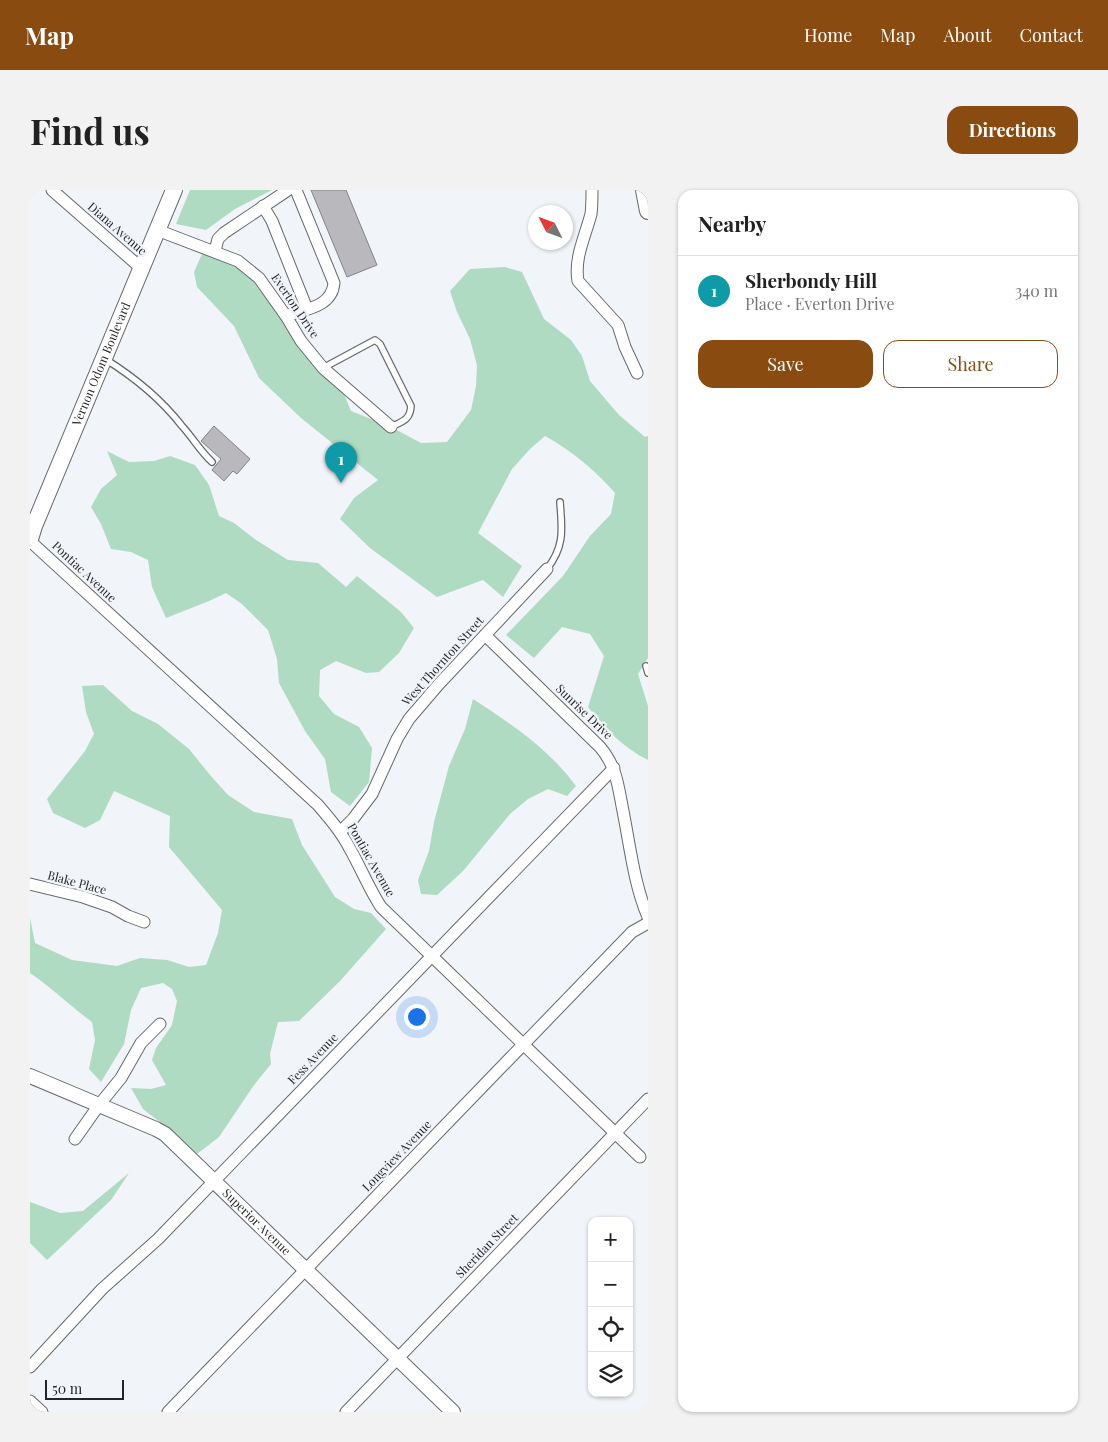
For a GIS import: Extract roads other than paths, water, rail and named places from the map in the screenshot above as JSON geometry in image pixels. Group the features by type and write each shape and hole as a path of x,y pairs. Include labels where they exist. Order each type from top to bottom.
{"main road":[{"name":"Vernon Odom Boulevard","path":"31,532 174,190"},
{"path":"644,190 648,211"}],"street":[{"name":"Diana Avenue","path":"52,190 141,268"},
{"path":"215,251 218,239 224,232 288,190"},
{"path":"286,316 321,304 329,299 334,291 334,283 296,190"},
{"path":"592,190 591,212 578,257 576,272 578,281 618,325 625,347 637,373"},
{"name":"Everton Drive","path":"263,206 272,221 307,309"},
{"name":"Everton Drive","path":"158,230 238,260 259,278 286,316 301,342 323,368 390,427"},
{"name":"Pontiac Avenue","path":"31,532 318,805 340,832 373,896 381,907 640,1157"},
{"name":"West Thornton Street","path":"340,832 353,819 372,794 397,739 409,719 547,569"},
{"name":"Sunrise Drive","path":"484,636 610,758 614,768 639,892 648,917"},
{"name":"Fess Avenue","path":"30,1367 102,1289 158,1239 614,768"},
{"name":"Blake Place","path":"30,884 83,897 112,907 144,922"},
{"name":"Longview Avenue","path":"168,1412 632,932 648,922"},
{"path":"75,1139 121,1078 141,1043 160,1024"},
{"name":"Superior Avenue","path":"30,1076 165,1134 453,1412"},
{"name":"Sheridan Street","path":"346,1412 648,1099"},
{"path":"30,1401 42,1412"}],"lane":[{"path":"323,368 374,340 380,344 411,406 410,414 406,419 390,427"},
{"path":"103,358 128,373 160,401 212,462"},
{"path":"547,569 554,560 561,544 560,502"},
{"path":"646,666 648,673"}],"place":[{"name":"Sherbondy Hill","path":"341,483"}]}
